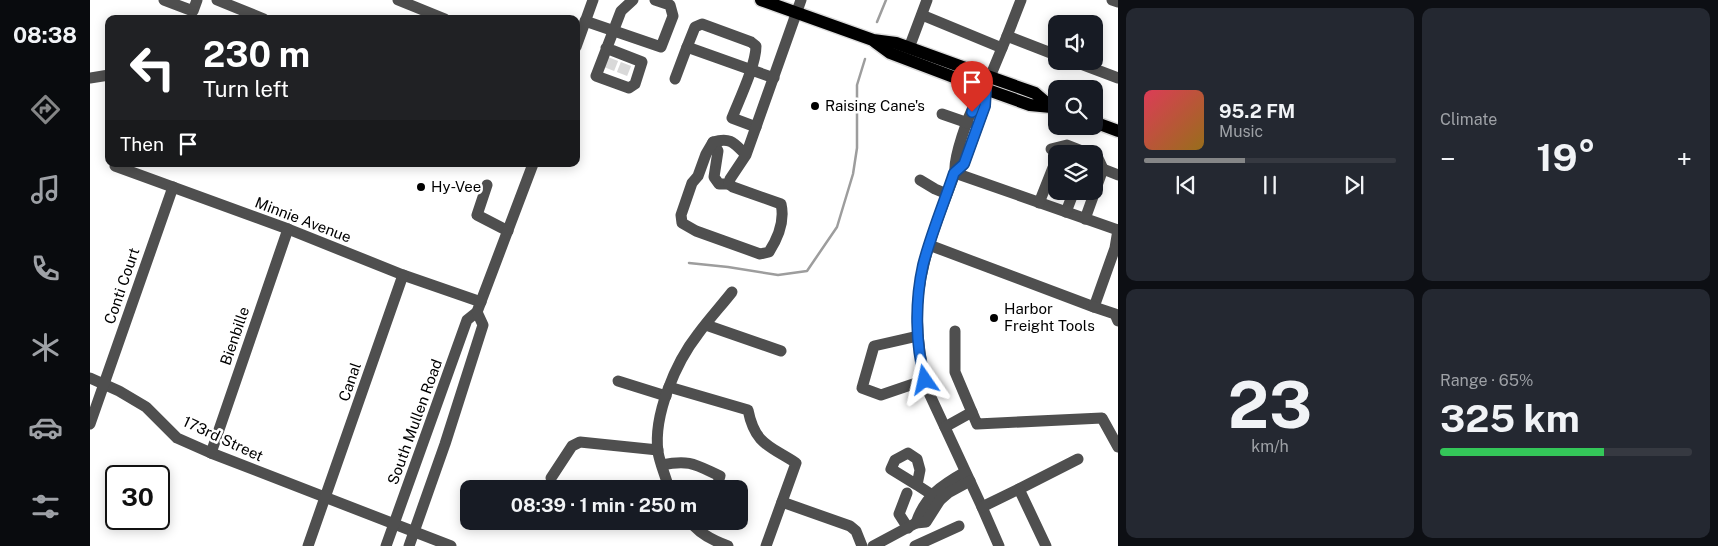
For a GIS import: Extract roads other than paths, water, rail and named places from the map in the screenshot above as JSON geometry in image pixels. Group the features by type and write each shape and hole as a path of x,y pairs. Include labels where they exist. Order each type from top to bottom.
{"main road":[{"path":"761,0 873,40 896,43 908,54 986,89 1030,106 1048,107"},
{"path":"908,54 990,77 1035,94 1048,103"},
{"path":"1103,125 1118,131"}],"street":[{"path":"164,0 194,11 198,0"},
{"path":"217,0 254,15"},
{"path":"398,0 435,15"},
{"path":"580,35 593,0"},
{"path":"616,66 612,31 620,10 634,0"},
{"path":"585,21 661,47 673,16 670,5 655,0"},
{"path":"729,184 730,179 746,155 801,0"},
{"path":"908,54 927,0"},
{"path":"990,77 1021,0"},
{"path":"1112,0 1118,2"},
{"path":"922,15 1002,48"},
{"path":"675,79 695,26 702,24 751,42 756,46 756,53 732,118 756,127"},
{"path":"1007,36 1048,52"},
{"path":"687,47 774,78"},
{"path":"1097,70 1118,78"},
{"path":"90,78 105,76"},
{"path":"986,89 976,102 968,123 954,164 954,173 923,266 919,288 918,336 925,380 934,406 982,507 998,546"},
{"path":"954,173 964,164 985,106 986,89"},
{"path":"942,114 968,123"},
{"path":"713,142 718,151 714,177 719,184 729,184 746,193 781,204 784,215 776,241 769,252 760,254 696,231 682,223 681,215 692,183 698,176 706,154 713,142 724,139 733,142 746,155"},
{"name":"Minnie Avenue","path":"118,167 288,229 479,307"},
{"name":"South Mullen Road","path":"386,546 467,320 479,307 532,167"},
{"path":"1103,169 1118,175"},
{"path":"954,173 1118,230 1116,249 1094,307"},
{"path":"1039,203 1048,179"},
{"path":"920,180 947,194"},
{"path":"487,186 477,215 508,231"},
{"name":"Conti Court","path":"90,424 173,187"},
{"path":"1063,211 1065,200"},
{"path":"1063,211 1069,200"},
{"path":"1085,219 1092,200"},
{"name":"Bienbille","path":"211,453 288,229"},
{"path":"929,245 1115,314 1118,321"},
{"name":"Canal","path":"325,498 403,275"},
{"path":"666,480 658,450 662,408 693,342 732,292"},
{"name":"South Mullen Road","path":"408,546 445,444 483,325 479,307"},
{"path":"706,325 781,350"},
{"path":"955,331 955,372 977,424 1102,418 1118,447"},
{"path":"918,336 874,346 862,388 881,395 925,380"},
{"name":"173rd Street","path":"90,378 119,391 146,407 178,438 211,453 448,545"},
{"path":"618,381 748,410 750,421 763,443 796,463 766,546"},
{"path":"945,427 972,412"},
{"path":"551,478 572,446 580,442 658,450"},
{"path":"982,507 1078,460"},
{"path":"662,465 679,461 690,463 720,476 719,480"},
{"path":"872,546 909,527 926,522 936,497 948,493 967,476"},
{"path":"917,485 936,497"},
{"path":"1019,489 1046,546"},
{"path":"907,493 899,514 909,527 913,546 959,526"},
{"path":"308,546 325,498"},
{"path":"782,502 850,526 856,531 862,546"},
{"path":"704,530 712,539 728,546"}],"waterway":[{"path":"877,22 886,0"},
{"path":"689,263 778,275 807,271 837,227 853,174 857,148 857,85 865,59"}],"tunnel":[{"path":"609,69 613,59"},
{"path":"622,74 626,64"}],"place":[{"name":"Raising Cane's","path":"815,106"},
{"name":"Hy-Vee","path":"421,187"},
{"name":"Harbor Freight Tools","path":"994,318"}]}
